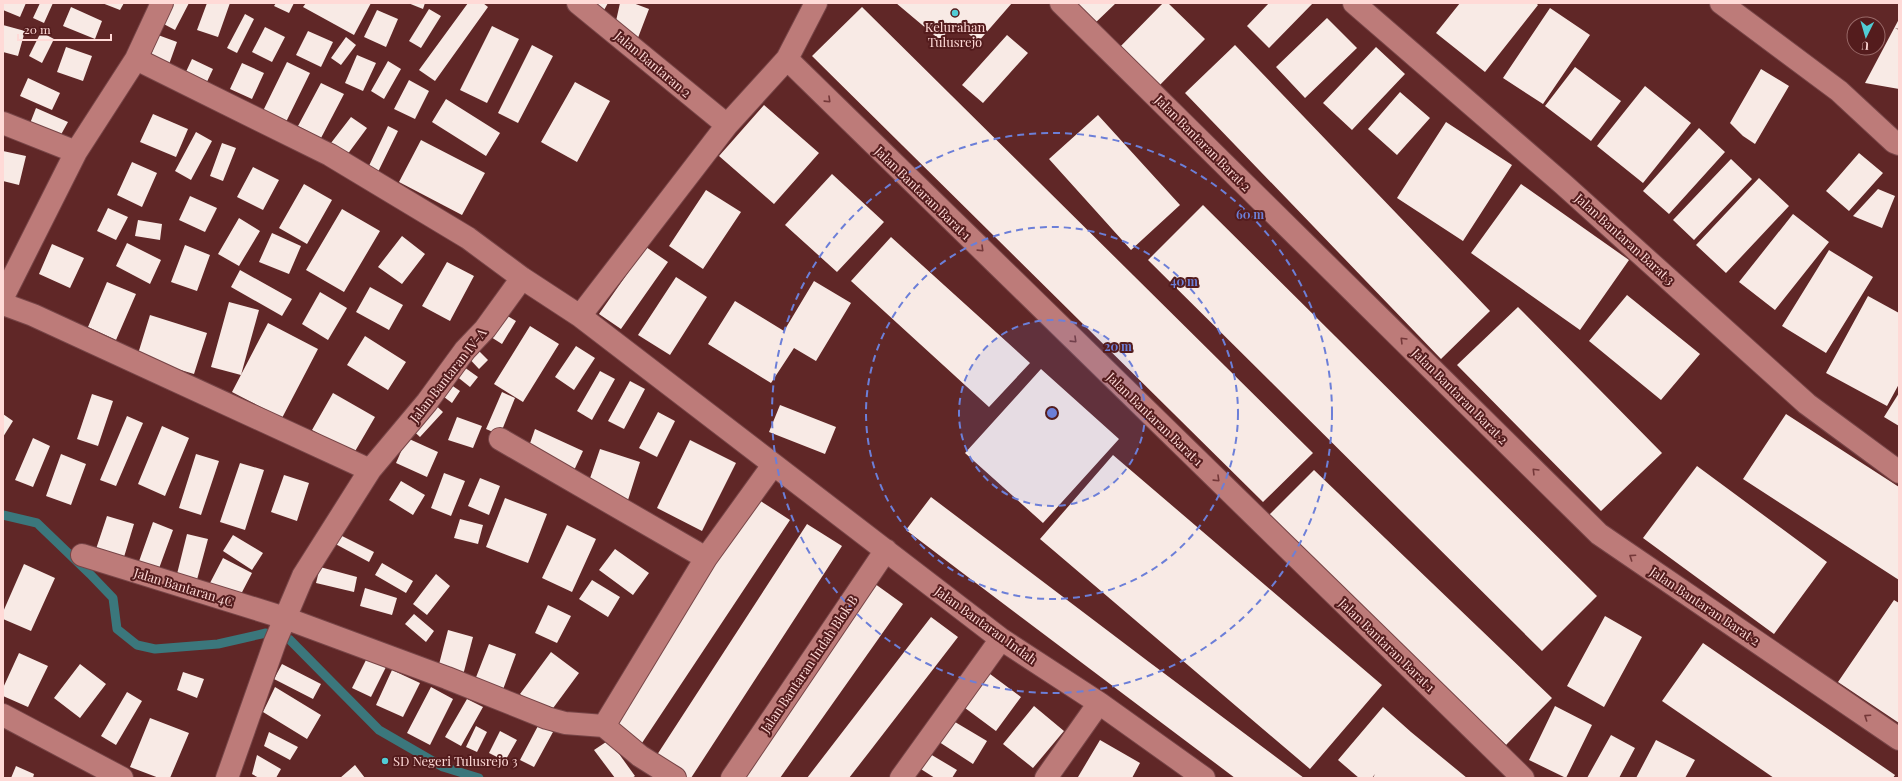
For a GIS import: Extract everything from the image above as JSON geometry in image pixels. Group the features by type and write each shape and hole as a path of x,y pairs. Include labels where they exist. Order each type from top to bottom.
{"street":[{"path":"162,3 136,59 76,152 3,297 33,315 370,470"},
{"path":"580,316 727,125 787,60 816,3"},
{"name":"Jalan Bantaran Barat 2","path":"1062,3 1599,534 1899,739"},
{"name":"Jalan Bantaran Barat 3","path":"1354,3 1569,189 1807,404 1899,472"},
{"path":"1721,3 1839,91 1894,142 1899,144"},
{"name":"Jalan Bantaran 2","path":"582,4 727,125"},
{"name":"Jalan Bantaran Indah","path":"136,59 330,154 468,238 522,278 580,316 772,465 886,550 1001,639 1099,703 1204,778"},
{"name":"Jalan Bantaran Barat 1","path":"787,60 1523,778"},
{"path":"3,123 76,152"},
{"name":"Jalan Bantaran IV-A","path":"227,778 280,631 303,576 370,470 427,402 466,350 485,329 522,278"},
{"path":"500,439 706,558"},
{"path":"675,778 640,756 604,726 706,558 772,465"},
{"name":"Jalan Bantaran Indah Blok B","path":"732,778 886,550"},
{"name":"Jalan Bantaran 4C","path":"82,555 280,631 447,678 547,718 565,723 604,726"},
{"path":"901,778 1001,639"},
{"path":"1046,778 1099,703"},
{"path":"3,715 122,778"}],"building":[{"path":"3,3 26,3 20,17 3,10"},
{"path":"40,3 53,3 44,23 33,18"},
{"path":"102,3 124,3 120,10"},
{"path":"169,3 189,3 175,30 160,22"},
{"path":"207,3 230,3 218,37 197,30"},
{"path":"276,3 294,3 289,13 274,6"},
{"path":"306,3 371,3 354,35 303,7"},
{"path":"408,3 425,3 423,9"},
{"path":"468,3 483,3 488,7 435,81 419,70"},
{"path":"587,3 608,3 599,19"},
{"path":"620,3 633,3 649,9 636,43 614,30"},
{"name":"Kelurahan Tulusrejo","path":"896,3 1012,3 978,42 956,23 940,40"},
{"path":"1071,3 1116,3 1093,25"},
{"path":"1163,3 1168,3 1205,39 1155,90 1116,51"},
{"path":"1269,3 1313,3 1269,48 1247,26"},
{"path":"1460,3 1536,3 1538,5 1485,72 1436,33"},
{"path":"71,7 102,21 95,39 63,26"},
{"path":"862,7 1313,453 1263,502 812,56"},
{"path":"1550,8 1590,35 1543,104 1503,78"},
{"path":"429,9 441,16 421,48 409,41"},
{"path":"377,10 398,19 386,47 364,37"},
{"path":"245,14 254,19 237,53 227,48"},
{"path":"1327,18 1357,48 1305,98 1276,67"},
{"path":"1899,19 1899,29 1895,28 1899,30 1899,89 1865,83 1879,56 1886,56 1886,43"},
{"path":"3,25 25,31 18,56 3,52"},
{"path":"492,26 519,39 487,103 460,90"},
{"path":"265,27 285,37 272,62 252,52"},
{"path":"308,31 333,42 321,67 296,55"},
{"path":"41,32 54,39 42,63 29,56"},
{"path":"158,35 177,42 167,70 148,64"},
{"path":"1007,35 1028,53 983,103 962,85"},
{"path":"346,37 356,45 341,65 331,58"},
{"path":"532,45 553,56 518,123 498,113"},
{"path":"1235,45 1490,311 1441,359 1185,93"},
{"path":"66,47 92,56 83,81 57,72"},
{"path":"1376,47 1405,74 1352,130 1323,103"},
{"path":"357,55 376,63 363,91 345,83"},
{"path":"192,59 213,69 205,86 184,76"},
{"path":"388,61 401,69 384,99 371,91"},
{"path":"287,62 310,73 286,122 263,111"},
{"path":"242,63 264,73 252,99 230,89"},
{"path":"1575,67 1621,101 1591,141 1545,106"},
{"path":"1761,69 1789,86 1755,144 1743,136 1730,123"},
{"path":"28,78 60,93 52,110 20,96"},
{"path":"409,80 429,91 415,119 394,109"},
{"path":"575,82 610,101 577,162 541,142"},
{"path":"321,83 344,94 321,138 298,126"},
{"path":"1645,86 1691,123 1643,183 1597,146"},
{"path":"1400,92 1430,118 1397,155 1368,129"},
{"path":"446,99 500,133 486,156 432,122"},
{"path":"764,105 819,153 774,204 719,156"},
{"path":"36,108 68,122 58,140 29,126"},
{"path":"153,114 188,129 176,157 140,142"},
{"path":"1098,115 1180,205 1131,250 1049,159"},
{"path":"351,117 367,128 347,155 331,143"},
{"path":"1446,122 1512,165 1463,241 1397,198"},
{"path":"388,126 398,131 377,174 367,170"},
{"path":"1699,128 1725,152 1669,214 1643,191"},
{"path":"196,132 212,141 191,180 175,171"},
{"path":"421,140 485,173 462,215 399,182"},
{"path":"222,143 236,148 223,181 210,176"},
{"path":"3,151 26,156 19,185 3,181"},
{"path":"1859,153 1883,173 1849,211 1826,191"},
{"path":"1731,159 1752,179 1694,240 1673,220"},
{"path":"132,162 157,173 142,207 117,195"},
{"path":"253,167 279,180 263,210 237,197"},
{"path":"832,174 884,222 837,272 785,225"},
{"path":"1759,178 1789,206 1726,273 1696,245"},
{"path":"304,184 332,200 307,244 279,228"},
{"path":"1521,184 1629,260 1580,330 1471,253"},
{"path":"1878,189 1895,196 1882,228 1853,216"},
{"path":"706,190 741,212 703,269 669,246"},
{"path":"190,196 217,208 205,232 179,220"},
{"path":"1203,205 1597,596 1542,651 1148,260"},
{"path":"108,208 128,217 116,240 97,231"},
{"path":"342,209 380,231 344,292 306,270"},
{"path":"1793,214 1829,242 1775,310 1739,282"},
{"path":"239,218 260,231 239,266 218,254"},
{"path":"138,220 162,224 160,240 135,236"},
{"path":"272,233 301,246 289,274 259,262"},
{"path":"402,236 425,254 402,284 378,267"},
{"path":"891,237 1030,363 989,407 851,281"},
{"path":"127,243 161,260 150,284 116,266"},
{"path":"52,244 84,258 70,288 39,274"},
{"path":"185,245 210,255 197,291 171,282"},
{"path":"646,247 668,262 621,329 599,314"},
{"path":"1829,250 1873,277 1826,353 1782,326"},
{"path":"447,262 474,276 450,321 422,306"},
{"path":"240,270 292,299 282,316 231,287"},
{"path":"676,277 707,297 670,355 638,335"},
{"path":"814,281 851,303 816,361 794,348 771,383 708,344 735,301 784,331"},
{"path":"107,282 136,294 116,340 88,327"},
{"path":"370,287 403,305 389,330 356,312"},
{"path":"320,292 347,308 328,340 302,324"},
{"path":"1627,295 1700,354 1661,400 1589,341"},
{"path":"1868,296 1899,313 1899,384 1887,406 1826,373"},
{"path":"229,302 259,310 241,375 211,367"},
{"path":"1518,307 1662,453 1601,511 1457,365"},
{"path":"499,311 516,321 502,344 483,332"},
{"path":"150,315 207,333 194,374 137,357"},
{"path":"268,323 318,349 282,418 232,392"},
{"path":"530,326 559,344 523,402 494,384"},
{"path":"365,336 406,362 388,390 347,365"},
{"path":"472,344 488,360 479,369 464,353"},
{"path":"576,346 595,358 574,390 555,377"},
{"path":"457,362 478,377 470,387 450,371"},
{"path":"1041,369 1119,439 1043,523 965,453"},
{"path":"600,371 615,379 592,420 577,411"},
{"path":"444,380 460,391 452,403 436,391"},
{"path":"630,381 645,389 624,429 608,421"},
{"path":"502,392 515,398 500,435 486,429"},
{"path":"333,393 375,417 354,453 312,430"},
{"path":"1899,393 1899,426 1884,417"},
{"path":"92,394 113,401 98,446 77,439"},
{"path":"430,400 443,412 420,437 408,426"},
{"path":"780,405 836,427 825,454 769,432"},
{"path":"658,412 675,421 657,457 639,448"},
{"path":"3,414 13,421 3,437"},
{"path":"1786,414 1899,487 1899,580 1743,479"},
{"path":"127,416 143,423 116,486 100,480"},
{"path":"457,417 482,426 473,448 448,440"},
{"path":"162,426 189,438 165,496 138,484"},
{"path":"535,429 583,451 570,479 527,452"},
{"path":"33,438 50,446 33,487 15,480"},
{"path":"407,438 438,452 427,477 396,463"},
{"path":"690,440 736,463 702,531 657,508"},
{"path":"600,449 640,462 628,500 587,487"},
{"path":"61,454 86,464 71,505 46,496"},
{"path":"196,454 219,461 201,515 179,508"},
{"path":"1113,455 1382,685 1310,769 1040,539"},
{"path":"240,463 264,470 245,530 220,522"},
{"path":"1697,466 1827,562 1774,634 1643,538"},
{"path":"1314,470 1552,698 1506,745 1268,516"},
{"path":"444,473 465,481 451,516 431,508"},
{"path":"284,475 309,483 297,521 271,512"},
{"path":"480,478 500,486 489,515 468,506"},
{"path":"401,481 425,495 413,515 389,500"},
{"path":"931,497 1304,778 1235,778 960,571 906,530"},
{"path":"505,498 547,514 528,563 486,547"},
{"path":"756,498 790,520 638,749 609,724"},
{"path":"107,516 134,524 124,557 96,549"},
{"path":"460,519 483,525 478,544 454,538"},
{"path":"153,522 173,530 157,574 137,567"},
{"path":"807,524 842,546 691,778 686,778 655,758"},
{"path":"567,525 596,539 572,592 542,578"},
{"path":"334,532 374,552 369,562 328,540"},
{"path":"187,534 208,539 195,587 175,582"},
{"path":"233,535 263,553 252,570 223,551"},
{"path":"615,549 649,573 633,595 599,570"},
{"path":"223,558 252,573 239,598 210,583"},
{"path":"382,563 413,581 406,593 375,575"},
{"path":"24,564 55,578 31,631 3,619 3,612"},
{"path":"320,567 357,577 354,592 316,583"},
{"path":"436,574 450,586 427,615 413,604"},
{"path":"592,580 620,597 608,617 579,599"},
{"path":"871,581 903,604 780,778 734,778"},
{"path":"365,588 397,598 392,615 360,606"},
{"path":"1894,600 1899,603 1899,723 1838,682"},
{"path":"548,605 571,616 557,643 535,633"},
{"path":"414,614 434,631 426,642 405,624"},
{"path":"1605,616 1642,637 1604,707 1567,686"},
{"path":"931,617 958,637 849,778 807,778"},
{"path":"448,630 473,637 462,679 437,672"},
{"path":"1703,643 1895,775 1893,778 1774,778 1662,701"},
{"path":"489,644 516,654 501,695 473,685"},
{"path":"551,652 579,673 548,715 520,694"},
{"path":"19,653 48,666 28,707 3,696 3,688"},
{"path":"367,658 386,667 371,697 352,688"},
{"path":"80,664 106,684 80,718 54,698"},
{"path":"282,664 321,684 313,699 274,679"},
{"path":"392,670 420,683 403,717 376,705"},
{"path":"986,671 1021,697 996,731 961,705"},
{"path":"183,672 204,679 197,698 177,690"},
{"path":"275,687 321,715 307,739 263,712"},
{"path":"431,687 453,699 430,745 407,733"},
{"path":"127,692 142,701 116,745 101,736"},
{"path":"467,699 483,707 461,746 445,737"},
{"path":"1034,706 1064,731 1033,768 1003,744"},
{"path":"1555,706 1592,725 1566,778 1529,760"},
{"path":"1383,707 1467,778 1373,778 1375,774 1372,778 1359,778 1338,760"},
{"path":"150,718 189,733 170,778 159,778 130,767"},
{"path":"950,719 987,741 973,764 933,738"},
{"path":"539,724 553,732 534,767 520,760"},
{"path":"476,726 487,732 477,752 466,747"},
{"path":"500,731 517,740 505,761 489,753"},
{"path":"269,732 298,747 290,760 264,746"},
{"path":"1611,735 1635,748 1619,778 1587,778"},
{"path":"609,740 635,776 632,778 615,778 594,750"},
{"path":"1100,740 1140,763 1132,778 1078,777"},
{"path":"1656,740 1695,760 1685,778 1636,778"},
{"path":"925,751 957,770 952,778 935,778 916,766"},
{"path":"257,755 281,769 276,778 259,778 252,774"},
{"path":"355,765 365,778 340,778"},
{"path":"16,766 34,774 33,778 11,778"}],"waterway":[{"path":"3,515 37,523 90,574 113,598 117,629 137,645 155,649 218,644 266,633 289,639 379,730 443,767 479,778"}],"place":[{"name":"Kelurahan Tulusrejo","path":"955,13"},
{"name":"SD Negeri Tulusrejo 3","path":"385,761"}]}
